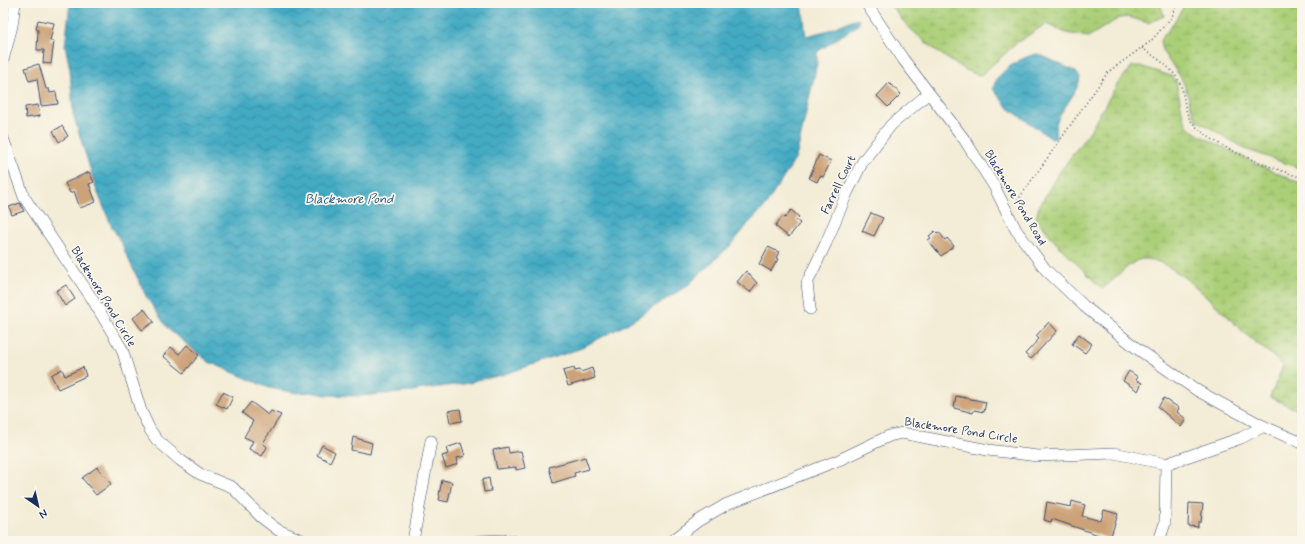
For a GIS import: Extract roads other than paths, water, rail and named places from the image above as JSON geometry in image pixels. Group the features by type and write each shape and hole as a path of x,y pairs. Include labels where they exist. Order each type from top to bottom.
{"street":[{"path":"3,60 12,26 15,3"},
{"name":"Blackmore Pond Road","path":"866,3 903,59 980,163 1016,230 1037,259 1084,306 1135,347 1198,391 1264,426 1302,443"},
{"name":"Farrell Court","path":"810,309 807,283 826,243 847,192 863,161 891,126 929,93"},
{"name":"Blackmore Pond Circle","path":"3,138 24,197 92,297 122,349 141,411 150,430 157,440 180,460 200,474 232,487 261,517 278,530 304,541"},
{"path":"1159,541 1165,523 1166,464 1241,438 1264,426"},
{"name":"Blackmore Pond Circle","path":"672,541 698,521 727,504 839,460 888,436 902,433 988,450 1038,456 1114,453 1166,464"},
{"path":"413,541 431,441"},
{"path":"478,541 513,541"}],"water":[{"name":"Blackmore Pond","path":"70,3 802,3 806,36 829,30 854,19 859,20 859,24 817,52 817,63 796,158 764,208 748,224 733,243 687,286 625,325 579,349 499,376 476,380 470,383 410,392 359,396 327,395 311,392 297,393 269,388 209,362 168,329 147,298 123,246 111,225 97,191 73,114 70,69 65,46"},
{"path":"1038,54 1075,71 1080,77 1076,90 1056,123 1055,129 1057,138 1052,139 1007,107 993,89 995,83 1004,71 1018,61"}]}
